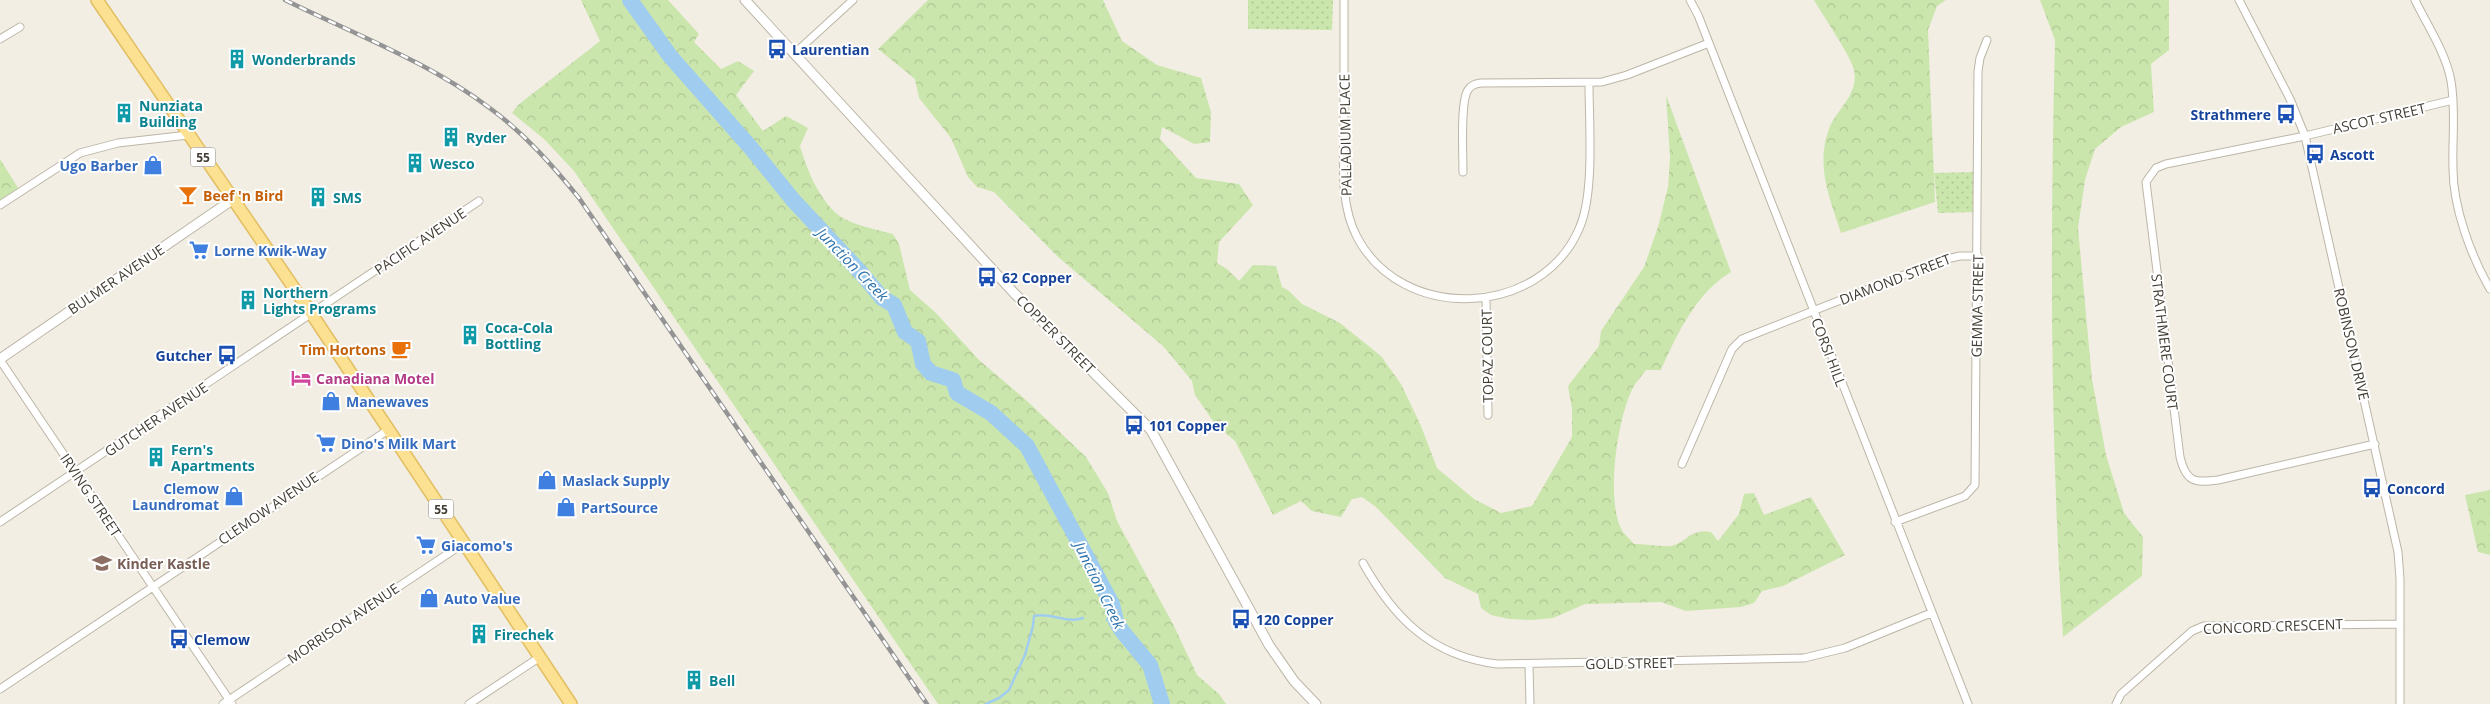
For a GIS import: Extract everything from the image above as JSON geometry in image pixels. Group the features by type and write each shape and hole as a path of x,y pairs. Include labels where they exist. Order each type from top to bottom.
{"main road":[{"name":"55","path":"97,0 311,313 571,704"}],"street":[{"name":"COPPER STREET","path":"745,0 1014,293 1151,430 1269,645 1282,665 1316,704"},
{"path":"794,53 853,0"},
{"name":"PALLADIUM PLACE","path":"1344,0 1344,174 1347,212 1357,237 1371,258 1394,278 1416,290 1437,295 1486,298 1520,289 1546,273 1564,256 1580,228 1588,199 1589,83"},
{"name":"CORSI HILL","path":"1690,0 1709,43 1895,522 1968,704"},
{"name":"ROBINSON DRIVE","path":"2239,0 2290,99 2304,136 2375,444 2398,552 2400,704"},
{"path":"2415,0 2447,67 2453,100 2455,187 2470,249 2490,289"},
{"path":"0,39 20,27"},
{"name":"GEMMA STREET","path":"1895,522 1965,496 1975,485 1978,71 1980,58 1987,40"},
{"path":"1463,172 1464,105 1467,91 1473,85 1481,83 1589,83 1627,75 1709,43"},
{"name":"ASCOT STREET","path":"2304,136 2453,100"},
{"path":"0,205 80,153 118,143 188,135"},
{"name":"STRATHMERE COURT","path":"2304,136 2166,164 2156,168 2146,182 2182,464 2188,476 2198,481 2205,481 2375,444"},
{"name":"BULMER AVENUE","path":"0,360 232,200"},
{"name":"PACIFIC AVENUE","path":"311,313 479,201"},
{"name":"DIAMOND STREET","path":"1682,464 1728,358 1737,342 1942,260 1960,256 1978,256"},
{"name":"TOPAZ COURT","path":"1486,298 1488,415"},
{"name":"GUTCHER AVENUE","path":"0,522 250,357 311,313"},
{"name":"IRVING STREET","path":"0,360 153,586 228,703"},
{"name":"CLEMOW AVENUE","path":"0,689 388,430"},
{"name":"MORRISON AVENUE","path":"228,703 464,543"},
{"name":"GOLD STREET","path":"1363,563 1397,614 1426,639 1447,651 1478,661 1505,665 1804,658 1845,648 1931,613"},
{"name":"CONCORD CRESCENT","path":"2116,704 2127,689 2192,631 2204,626 2400,624"},
{"path":"470,704 540,657"},
{"path":"1529,665 1530,704"}],"green space":[{"path":"581,0 668,0 699,34 694,42 721,69 738,61 754,71 736,95 763,131 786,116 808,128 800,146 814,183 824,200 837,214 848,221 893,234 899,244 910,290 936,313 979,360 1026,400 1086,457 1108,493 1117,521 1174,626 1197,675 1219,694 1226,704 938,704 574,171 544,139 512,113 518,105 600,41"},
{"path":"928,0 1103,0 1122,41 1157,65 1201,78 1211,112 1210,142 1194,144 1162,127 1160,139 1196,178 1239,184 1253,205 1219,242 1217,263 1227,269 1239,281 1253,265 1276,266 1282,287 1302,304 1340,323 1381,356 1401,384 1421,426 1437,468 1474,499 1501,513 1532,506 1572,437 1572,409 1568,386 1599,346 1601,331 1644,267 1658,227 1668,187 1670,157 1666,95 1731,272 1708,291 1689,315 1661,370 1646,370 1632,389 1621,423 1615,463 1615,503 1623,532 1634,544 1671,546 1693,534 1704,531 1711,532 1718,541 1739,514 1744,494 1754,493 1764,515 1811,497 1845,555 1783,586 1762,591 1754,603 1741,607 1686,611 1661,602 1585,604 1553,618 1532,620 1509,619 1491,615 1481,608 1478,594 1445,578 1376,507 1362,497 1352,499 1341,517 1312,511 1301,501 1273,515 1235,441 1215,424 1195,395 1192,381 1163,346 1057,256 994,192 977,187 968,177 951,138 919,98 915,79 878,49"},
{"path":"1248,0 1333,0 1332,30 1248,29"},
{"path":"1814,0 1946,0 1937,6 1928,30 1935,202 1841,233 1826,183 1823,158 1831,124 1850,96 1853,88 1855,80 1854,70 1843,46"},
{"path":"2040,0 2169,0 2169,50 2151,64 2154,112 2121,127 2095,149 2085,180 2078,228 2092,379 2106,455 2124,513 2143,537 2142,576 2063,637 2053,413 2052,189 2055,40"},
{"path":"0,159 20,191 0,204"},
{"path":"1977,172 1977,212 1938,213 1934,173"},
{"path":"2490,490 2490,555 2478,552 2465,495"}],"waterway":[{"name":"Junction Creek","path":"630,0 670,56 751,148 793,200 882,298 894,305 905,332 918,341 923,364 931,373 953,380 957,393 991,413 1027,446 1112,604 1116,621 1150,665 1162,704"},
{"path":"986,704 999,698 1009,690 1025,655 1034,616 1046,615 1071,620 1083,618"},
{"path":"1107,620 1116,621"}],"railway":[{"path":"285,0 417,63 467,92 503,119 549,162 579,198 927,704"}],"place":[{"name":"Laurentian","path":"777,49"},
{"name":"Wonderbrands","path":"237,59"},
{"name":"Nunziata Building","path":"124,113"},
{"name":"Strathmere","path":"2286,114"},
{"name":"Ryder","path":"451,137"},
{"name":"Ascott","path":"2315,154"},
{"name":"Wesco","path":"415,163"},
{"name":"Ugo Barber","path":"153,165"},
{"name":"Beef 'n Bird","path":"188,195"},
{"name":"SMS","path":"318,197"},
{"name":"Lorne Kwik-Way","path":"199,250"},
{"name":"62 Copper","path":"987,277"},
{"name":"Northern Lights Programs","path":"248,300"},
{"name":"Coca-Cola Bottling","path":"470,335"},
{"name":"Tim Hortons","path":"401,349"},
{"name":"Gutcher","path":"227,355"},
{"name":"Canadiana Motel","path":"301,378"},
{"name":"Manewaves","path":"331,401"},
{"name":"101 Copper","path":"1134,425"},
{"name":"Dino's Milk Mart","path":"326,443"},
{"name":"Fern's Apartments","path":"156,457"},
{"name":"Maslack Supply","path":"547,480"},
{"name":"Concord","path":"2372,488"},
{"name":"Clemow Laundromat","path":"234,496"},
{"name":"PartSource","path":"566,507"},
{"name":"Giacomo's","path":"426,545"},
{"name":"Kinder Kastle","path":"102,563"},
{"name":"Auto Value","path":"429,598"},
{"name":"120 Copper","path":"1241,619"},
{"name":"Firechek","path":"479,634"},
{"name":"Clemow","path":"179,639"},
{"name":"Bell","path":"694,680"}]}
